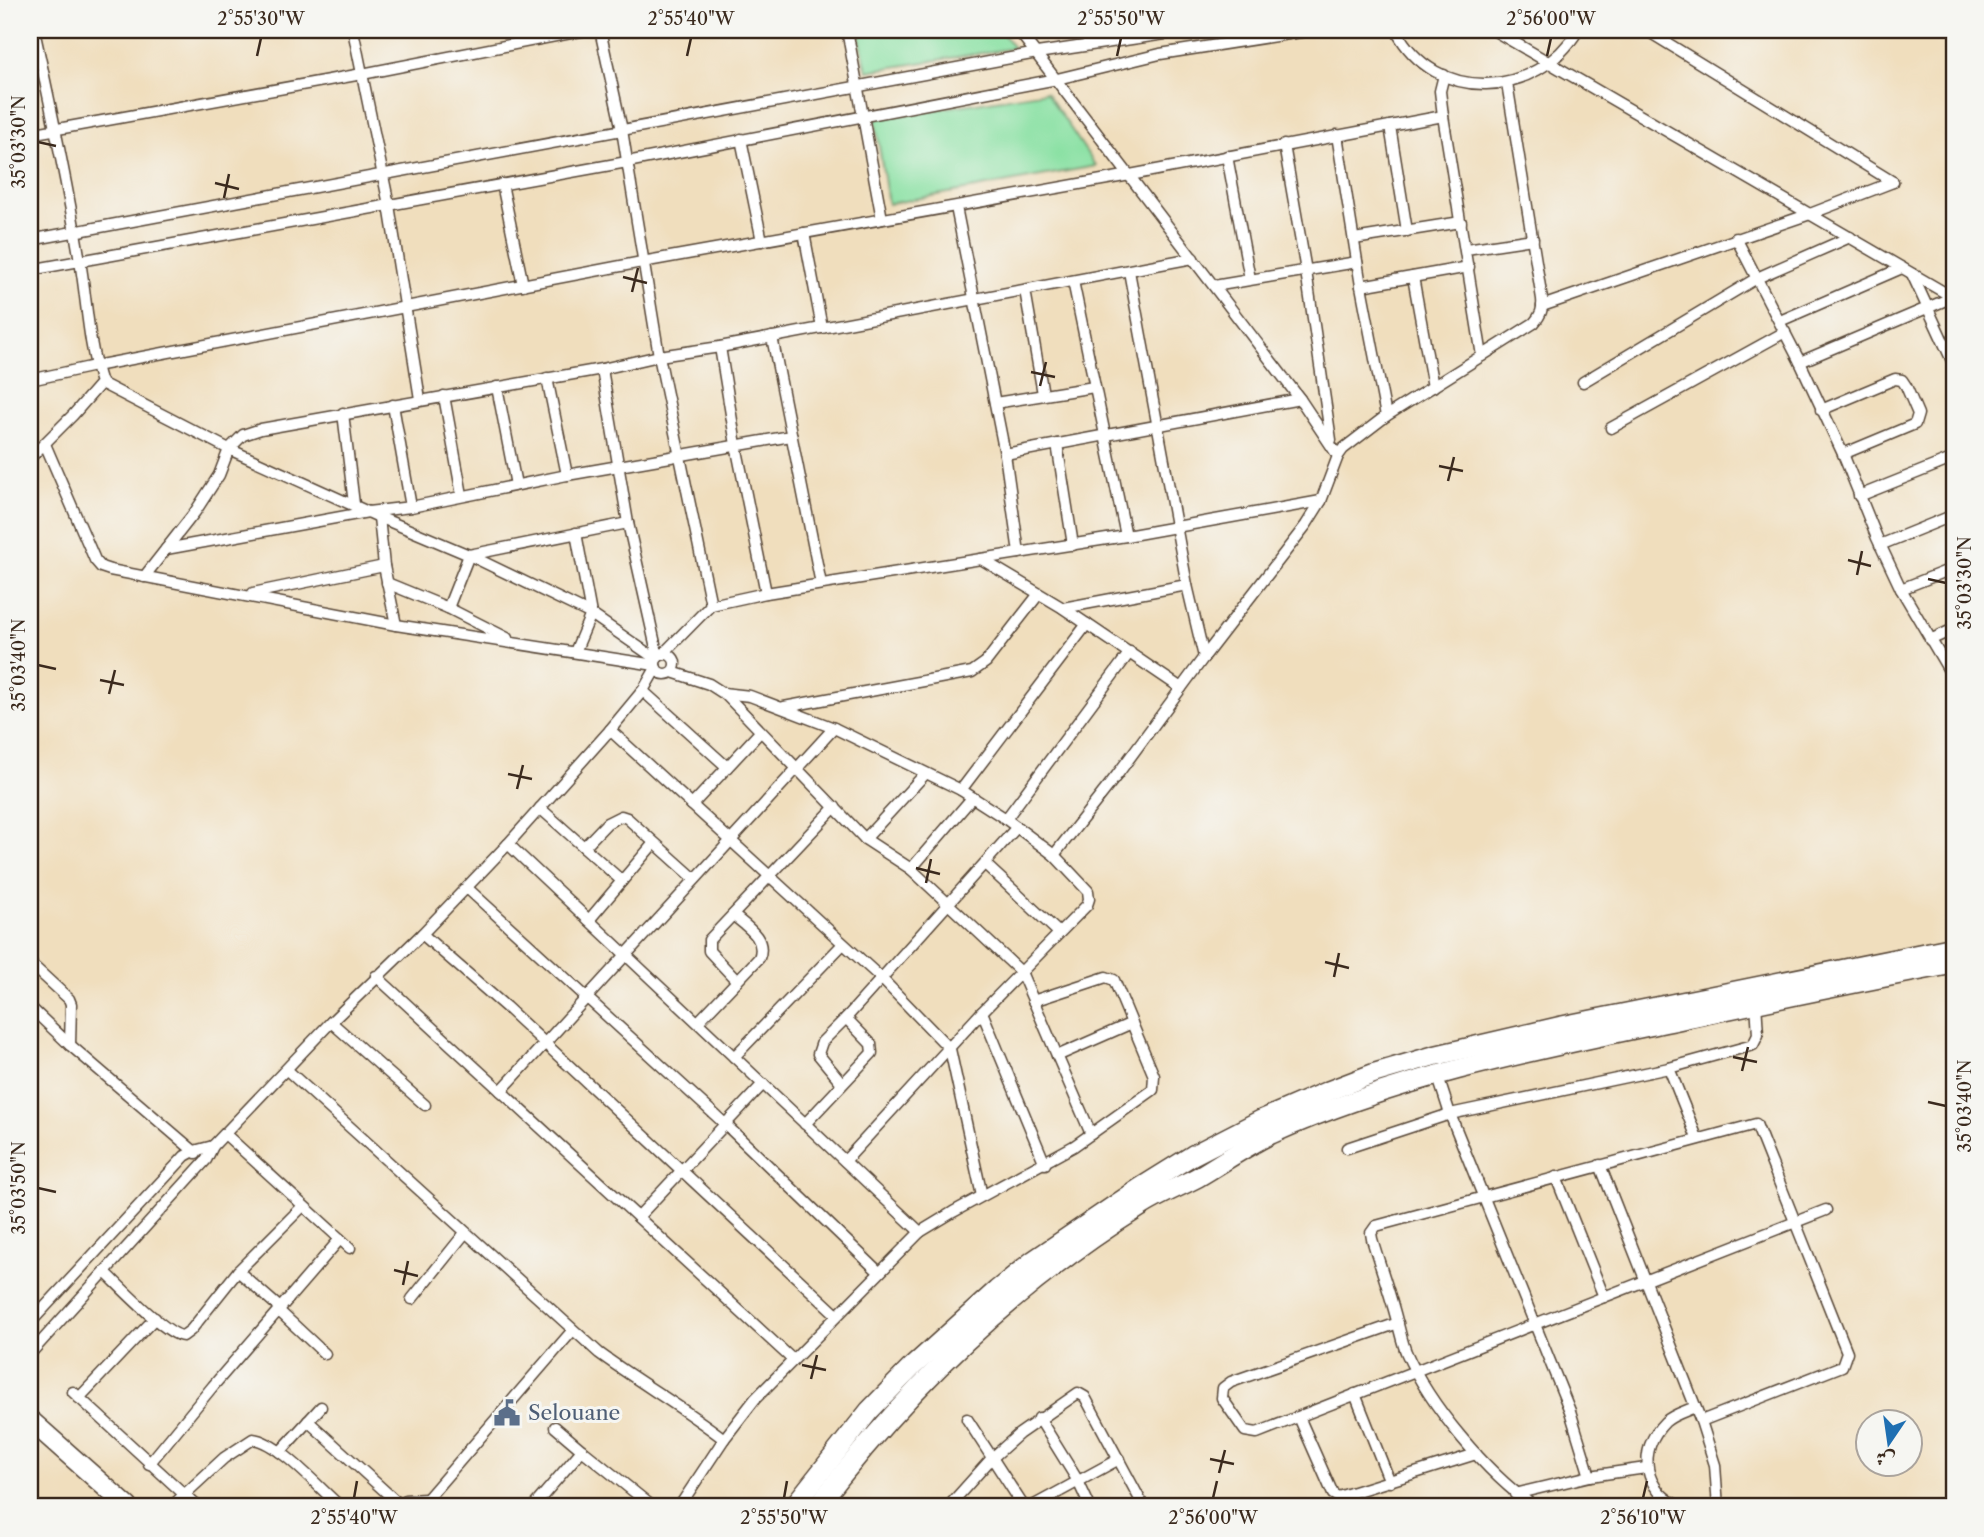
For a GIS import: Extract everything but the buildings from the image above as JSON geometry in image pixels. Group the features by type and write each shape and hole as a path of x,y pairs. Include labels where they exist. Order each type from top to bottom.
{"highway":[{"path":"817,1507 855,1457 952,1352 1052,1266 1142,1205 1269,1136 1335,1108 1437,1074 1954,947"},
{"path":"793,1507 869,1411 913,1366 997,1290 1079,1228 1193,1154 1261,1120 1375,1073 1433,1056 1562,1026 1954,964"},
{"path":"30,1420 128,1507"}],"street":[{"path":"32,30 56,129 80,261 95,366 101,383 229,449 469,555 591,614 664,664 723,693 865,839 911,869 1021,972 1091,1134"},
{"path":"353,30 389,205 420,399"},
{"path":"30,134 586,30"},
{"path":"600,30 622,130 659,356 711,605"},
{"path":"847,30 881,219"},
{"path":"1018,30 1300,399 1338,456"},
{"path":"30,240 1037,53 1149,33 1192,30"},
{"path":"30,270 627,162 1057,79 1160,54 1314,30"},
{"path":"1396,30 1417,57 1444,75 1483,85 1507,83 1530,76 1550,63 1569,44 1578,30"},
{"path":"1493,30 1954,298"},
{"path":"1542,306 1810,214 1893,182 1646,30"},
{"path":"1149,33 1160,54"},
{"path":"1444,75 1440,91 1443,116 1482,356"},
{"path":"1054,855 1306,525 1321,501 1338,456 1351,442 1387,416 1534,323 1542,313 1533,239 1507,83"},
{"path":"30,380 642,262 956,207 1443,116"},
{"path":"1390,126 1406,231"},
{"path":"1337,135 1361,286 1387,416"},
{"path":"741,139 762,241"},
{"path":"1284,145 1306,271 1331,443"},
{"path":"1227,156 1250,279"},
{"path":"502,184 523,285"},
{"path":"956,207 1005,454 1019,553"},
{"path":"1354,239 1461,222"},
{"path":"804,233 822,328"},
{"path":"1583,382 1757,278 1850,237"},
{"path":"1736,238 1800,362 1901,589 1954,679"},
{"path":"1466,249 1533,239"},
{"path":"144,577 195,512 219,475 229,449 243,435 261,429 602,369 659,356 720,347 1194,258"},
{"path":"1214,286 1357,262"},
{"path":"1361,286 1469,267"},
{"path":"1129,271 1187,585 1204,657"},
{"path":"1907,271 1928,308 1954,365"},
{"path":"1611,428 1782,327 1907,271"},
{"path":"1413,277 1433,387"},
{"path":"1073,281 1125,536"},
{"path":"1025,290 1043,394"},
{"path":"1800,362 1954,298"},
{"path":"772,337 821,584"},
{"path":"720,347 736,445 766,593"},
{"path":"602,369 628,523 664,664"},
{"path":"547,378 567,475"},
{"path":"1821,410 1895,379 1902,380 1906,386 1918,414 1915,424 1843,454"},
{"path":"30,458 101,383"},
{"path":"497,387 516,485"},
{"path":"995,403 1094,387"},
{"path":"444,396 462,495"},
{"path":"1005,454 1300,399"},
{"path":"393,405 411,507"},
{"path":"343,413 354,504"},
{"path":"166,549 374,515 567,475 791,436"},
{"path":"45,444 95,560 101,567 396,625 664,664"},
{"path":"1057,444 1073,545"},
{"path":"1859,496 1954,458"},
{"path":"30,1354 206,1160 213,1146 376,976 422,934 509,844 643,690 664,664 681,633 711,605 766,593 1073,545 1321,501"},
{"path":"374,515 396,625"},
{"path":"1880,545 1954,515"},
{"path":"469,555 628,523"},
{"path":"575,652 591,614 576,533"},
{"path":"448,608 469,555"},
{"path":"981,559 1063,608 1181,688"},
{"path":"247,594 384,566"},
{"path":"1901,589 1954,568"},
{"path":"387,583 448,608 516,643"},
{"path":"1063,608 1187,585"},
{"path":"781,708 972,672 986,662 1038,595"},
{"path":"961,790 1087,624"},
{"path":"1930,640 1954,629"},
{"path":"1006,819 1130,652"},
{"path":"643,690 727,767"},
{"path":"723,693 750,696 834,728 925,775 961,790 1054,855 1083,884 1089,899 1087,905 982,1012 845,1161"},
{"path":"500,1091 834,728"},
{"path":"610,730 881,978 950,1049 982,1196"},
{"path":"692,805 760,732"},
{"path":"865,839 925,775"},
{"path":"911,869 972,798"},
{"path":"737,981 711,954 709,940 835,807"},
{"path":"540,808 622,881"},
{"path":"584,847 607,823 621,816 627,818 695,879"},
{"path":"842,1083 822,1059 819,1048 822,1042 1017,827"},
{"path":"589,920 654,843"},
{"path":"509,844 920,1233"},
{"path":"985,863 1058,932"},
{"path":"467,888 725,1124 879,1272"},
{"path":"698,1022 759,958 762,944 760,939 733,915"},
{"path":"422,934 838,1315"},
{"path":"734,1057 843,944"},
{"path":"30,963 69,999 70,1045"},
{"path":"376,976 793,1360"},
{"path":"680,1507 724,1439 755,1399 920,1233 982,1196 1045,1164 1153,1090 1154,1076 1114,980 1110,977 1033,1001"},
{"path":"1347,1148 1450,1114 1669,1068 1753,1045 1758,1035 1755,995"},
{"path":"30,1007 70,1045 206,1160"},
{"path":"982,1012 1045,1164"},
{"path":"805,1124 870,1056 871,1044 846,1018"},
{"path":"331,1022 425,1105"},
{"path":"1057,1056 1132,1023"},
{"path":"1669,1068 1697,1138"},
{"path":"287,1070 598,1353 724,1439"},
{"path":"1437,1074 1450,1114 1570,1411 1590,1476"},
{"path":"638,1217 763,1084"},
{"path":"1535,1507 1515,1494 1476,1454 1452,1426 1415,1371 1405,1351 1372,1239 1373,1229 1382,1223 1756,1124 1847,1352 1846,1360 1842,1366 1701,1421"},
{"path":"225,1134 350,1248"},
{"path":"30,1323 185,1156 213,1146"},
{"path":"1600,1165 1701,1421 1715,1465 1718,1507"},
{"path":"1556,1177 1604,1297"},
{"path":"105,1272 174,1334 186,1334 238,1270 303,1206"},
{"path":"1398,1323 1231,1382 1221,1393 1222,1398 1245,1431 1251,1433 1299,1417 1826,1210"},
{"path":"412,1299 465,1233"},
{"path":"149,1464 340,1239"},
{"path":"238,1270 325,1354"},
{"path":"155,1318 76,1395 198,1507"},
{"path":"308,1421 398,1505 405,1500 431,1503 573,1330"},
{"path":"951,1506 991,1459 1039,1418 1073,1394 1082,1394 1144,1507"},
{"path":"1355,1394 1390,1482"},
{"path":"280,1452 321,1407"},
{"path":"1681,1507 1660,1496 1646,1468 1651,1445 1667,1420 1695,1407"},
{"path":"1299,1417 1338,1497 1476,1454"},
{"path":"1039,1418 1078,1481 1090,1507"},
{"path":"967,1419 1024,1507"},
{"path":"555,1427 653,1507"},
{"path":"171,1507 224,1458 253,1439 262,1440 280,1452 341,1507"},
{"path":"533,1507 582,1450"},
{"path":"1031,1507 1119,1459"},
{"path":"1515,1494 1590,1476 1646,1468"}],"green space":[{"path":"858,30 1000,30 1014,48 867,71"},
{"path":"1046,92 1096,166 888,204 875,119"}],"place":[{"name":"Selouane","path":"507,1413"}]}
